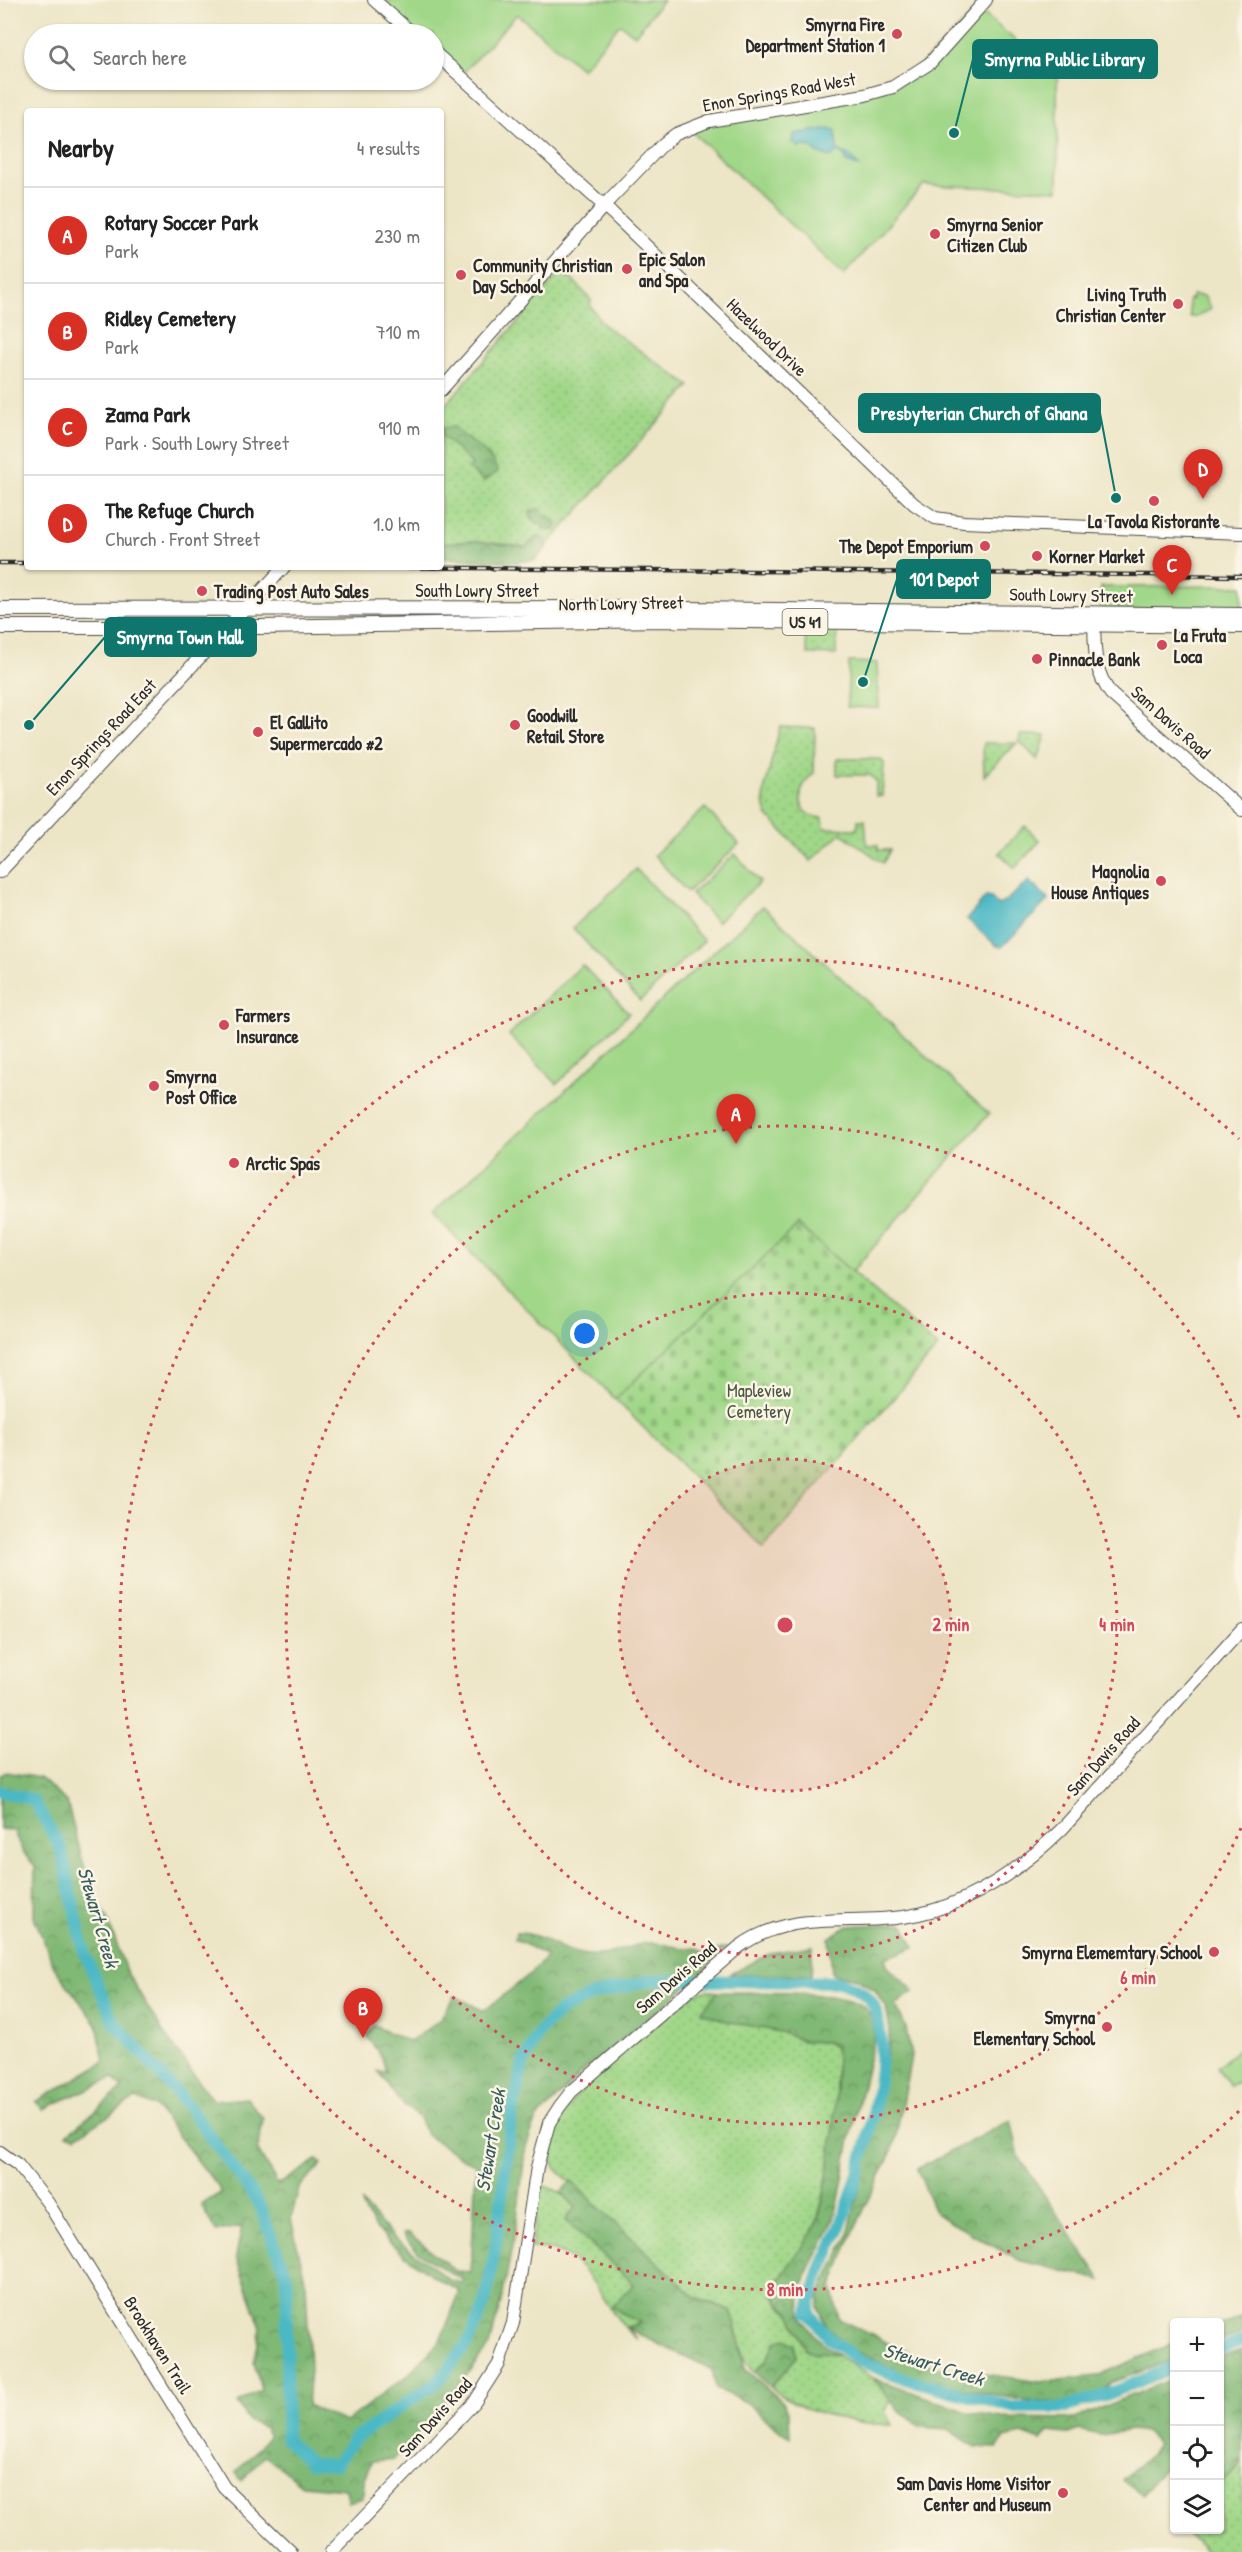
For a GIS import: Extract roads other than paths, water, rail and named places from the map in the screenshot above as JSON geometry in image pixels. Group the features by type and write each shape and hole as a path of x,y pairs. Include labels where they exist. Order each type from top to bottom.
{"main road":[{"name":"South Lowry Street","path":"0,609 595,608 1094,619 1242,615"},
{"path":"73,628 77,610"},
{"name":"North Lowry Street","path":"0,627 230,627 658,620 1094,619 1242,626"}],"street":[{"path":"374,0 402,24"},
{"name":"Enon Springs Road West","path":"444,387 604,206 663,144 688,128 709,121 874,93 903,82 930,63 986,0"},
{"name":"Hazelwood Drive","path":"444,61 604,206 914,504 939,519 1053,527 1242,532"},
{"path":"230,627 281,570"},
{"name":"Sam Davis Road","path":"1094,619 1095,662 1101,680 1111,693 1242,810"},
{"name":"Enon Springs Road East","path":"0,872 230,627"},
{"name":"Sam Davis Road","path":"331,2552 447,2432 487,2385 499,2364 513,2322 537,2167 549,2122 571,2092 731,1953 774,1927 816,1919 907,1916 947,1905 997,1882 1030,1858 1062,1829 1242,1629"},
{"name":"Brookhaven Trail","path":"0,2152 18,2165 48,2203 224,2487 291,2552"}],"water":[{"path":"825,129 836,130 837,149 850,156 860,167 845,161 845,156 837,152 832,157 819,154 809,146 798,147 793,142 794,134"},
{"path":"1029,881 1048,900 1002,947 997,946 967,919 986,897 991,898 998,905"}],"waterway":[{"name":"Stewart Creek","path":"0,1791 33,1800 60,1846 85,1954 114,2022 188,2106 258,2202 287,2276 286,2439 310,2463 335,2465 354,2439 440,2380 469,2341 485,2303 496,2244 512,2114 523,2064 540,2031 561,2010 592,1995 651,1980 839,1982 862,1992 874,2006 880,2035 880,2061 872,2120 848,2205 817,2279 809,2313 829,2338 859,2361 905,2379 1016,2408 1063,2408 1106,2395 1170,2369"},
{"name":"Stewart Creek","path":"1224,2348 1242,2341"}],"railway":[{"path":"0,563 24,563"},
{"path":"444,568 1242,576"}],"place":[{"name":"Smyrna Fire Department Station 1","path":"897,34"},
{"name":"Smyrna Public Library","path":"954,133"},
{"name":"Smyrna Senior Citizen Club","path":"935,234"},
{"name":"Epic Salon and Spa","path":"627,269"},
{"name":"Community Christian Day School","path":"461,275"},
{"name":"Living Truth Christian Center","path":"1178,304"},
{"name":"Presbyterian Church of Ghana","path":"1116,498"},
{"name":"The Refuge Church","path":"1203,499"},
{"name":"La Tavola Ristorante","path":"1154,501"},
{"name":"The Depot Emporium","path":"985,546"},
{"name":"Korner Market","path":"1037,556"},
{"name":"Trading Post Auto Sales","path":"202,591"},
{"name":"Zama Park","path":"1172,595"},
{"name":"La Fruta Loca","path":"1162,645"},
{"name":"Pinnacle Bank","path":"1037,659"},
{"name":"101 Depot","path":"863,682"},
{"name":"Smyrna Town Hall","path":"29,725"},
{"name":"Goodwill Retail Store","path":"515,725"},
{"name":"El Gallito Supermercado #2","path":"258,732"},
{"name":"Magnolia House Antiques","path":"1161,881"},
{"name":"Farmers Insurance","path":"224,1025"},
{"name":"Smyrna Post Office","path":"154,1086"},
{"name":"Rotary Soccer Park","path":"736,1144"},
{"name":"Arctic Spas","path":"234,1163"},
{"name":"Smyrna Elememtary School","path":"1214,1952"},
{"name":"Smyrna Elementary School","path":"1107,2027"},
{"name":"Ridley Cemetery","path":"363,2038"},
{"name":"Sam Davis Home Visitor Center and Museum","path":"1063,2493"}],"park label":[{"name":"Mapleview Cemetery","path":"759,1400"}]}
